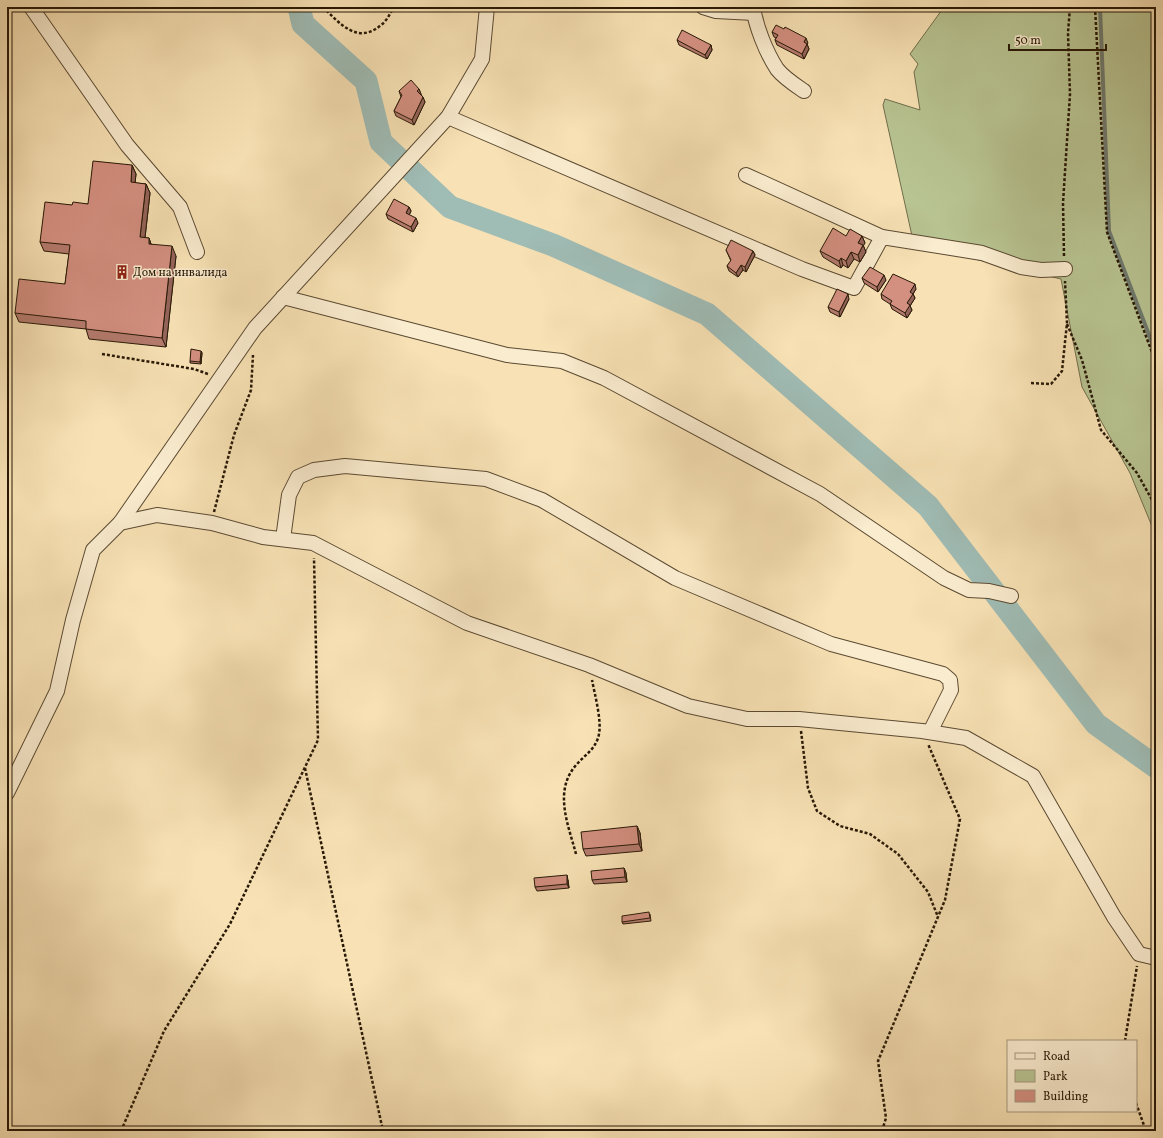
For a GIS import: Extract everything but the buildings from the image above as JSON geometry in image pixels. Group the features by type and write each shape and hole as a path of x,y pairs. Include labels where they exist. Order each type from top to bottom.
{"street":[{"path":"31,7 127,145 180,207 197,252"},
{"path":"7,793 57,691 93,550 120,523 254,328 448,117 482,59 488,7"},
{"path":"703,7 716,11 754,10 763,39 778,69 793,84 804,90"},
{"path":"448,117 802,269 854,288 882,237"},
{"path":"746,175 882,237 982,253 1021,267 1041,270 1065,269"},
{"path":"283,297 507,355 562,361 604,378 820,494 944,578 968,590 989,591 1011,596"},
{"path":"283,539 289,495 298,477 314,470 345,466 486,479 542,500 675,578 831,644 943,674 950,680 951,690 926,731"},
{"path":"120,523 157,515 212,523 263,537 313,543 467,623 589,665 688,706 747,719 799,719 926,731 966,738 1032,776 1114,917 1139,954 1156,958"}],"path":[{"path":"323,7 351,32 366,34 382,25 394,7"},
{"path":"1030,383 1051,384 1062,371 1067,323 1063,202 1070,94 1068,33 1070,7"},
{"path":"1095,7 1107,232 1156,363"},
{"path":"1067,323 1082,360 1101,430 1137,473 1156,507"},
{"path":"212,523 234,435 251,390 253,350"},
{"path":"102,354 194,369 220,377"},
{"path":"121,1131 164,1031 230,924 318,740 313,543"},
{"path":"576,854 563,804 566,779 577,764 590,753 598,738 600,725 589,665"},
{"path":"799,719 808,788 816,811 840,826 870,834 898,854 928,892 938,917"},
{"path":"882,1131 886,1118 878,1061 945,900 960,819 926,731"},
{"path":"305,767 383,1131"},
{"path":"1125,1040 1139,954"},
{"path":"1137,1106 1146,1131"}],"green space":[{"path":"944,7 1156,7 1156,536 1130,473 1082,387 1061,279 914,245 883,105 885,99 920,110 914,72 918,64 910,54"}],"waterway":[{"path":"299,7 303,24 366,81 381,142 450,207 553,245 707,314 928,506 1096,724 1156,767"},
{"path":"1100,7 1109,231 1156,353"}],"place":[{"name":"Дом на инвалида","path":"122,272"}]}
